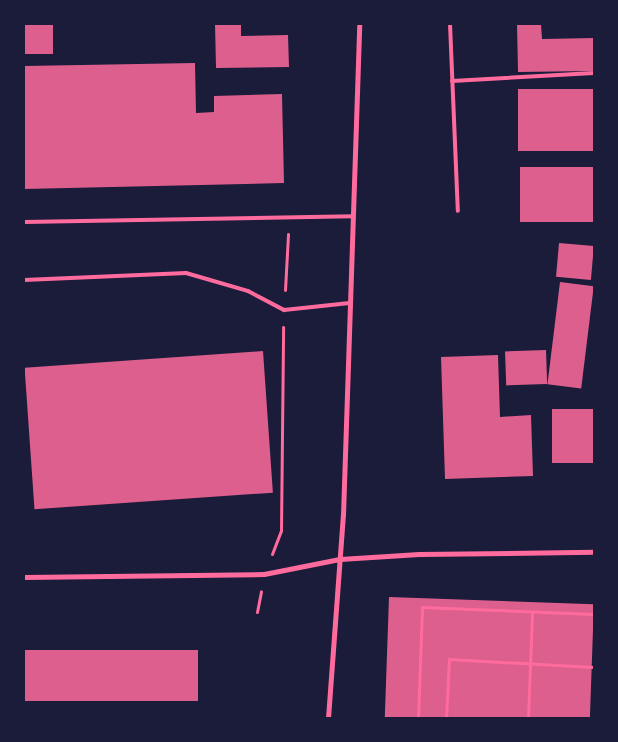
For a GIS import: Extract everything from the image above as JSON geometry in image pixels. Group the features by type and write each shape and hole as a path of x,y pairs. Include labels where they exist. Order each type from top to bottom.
{"street":[{"path":"328,718 340,559 359,24"},
{"path":"24,577 264,574 340,559 419,554 594,552"}],"lane":[{"path":"450,24 458,211"},
{"path":"452,81 594,73"},
{"path":"24,222 353,216"},
{"path":"24,280 186,273 248,291 284,310 350,303"}],"path":[{"path":"257,612 264,574 281,531 284,310 289,217"},
{"path":"418,718 422,607 594,614"},
{"path":"528,718 532,612"},
{"path":"446,718 449,659 594,666"}],"building":[{"path":"24,24 53,24 53,54 24,54"},
{"path":"215,24 241,24 241,36 288,35 289,67 216,68"},
{"path":"517,24 541,24 542,39 594,38 594,71 518,72"},
{"path":"195,63 196,113 214,112 214,96 282,94 284,183 24,189 24,66"},
{"path":"518,89 594,89 594,151 518,151"},
{"path":"520,167 594,167 594,222 520,222"},
{"path":"559,243 594,246 591,280 556,277"},
{"path":"560,282 594,286 581,388 547,384"},
{"path":"546,350 547,384 506,385 505,351"},
{"path":"263,351 273,493 34,509 25,368"},
{"path":"498,355 500,417 531,415 533,476 445,479 441,357"},
{"path":"552,409 594,409 594,463 552,463"},
{"path":"389,597 594,604 590,718 385,718"},
{"path":"24,650 198,650 198,701 24,701"}]}
